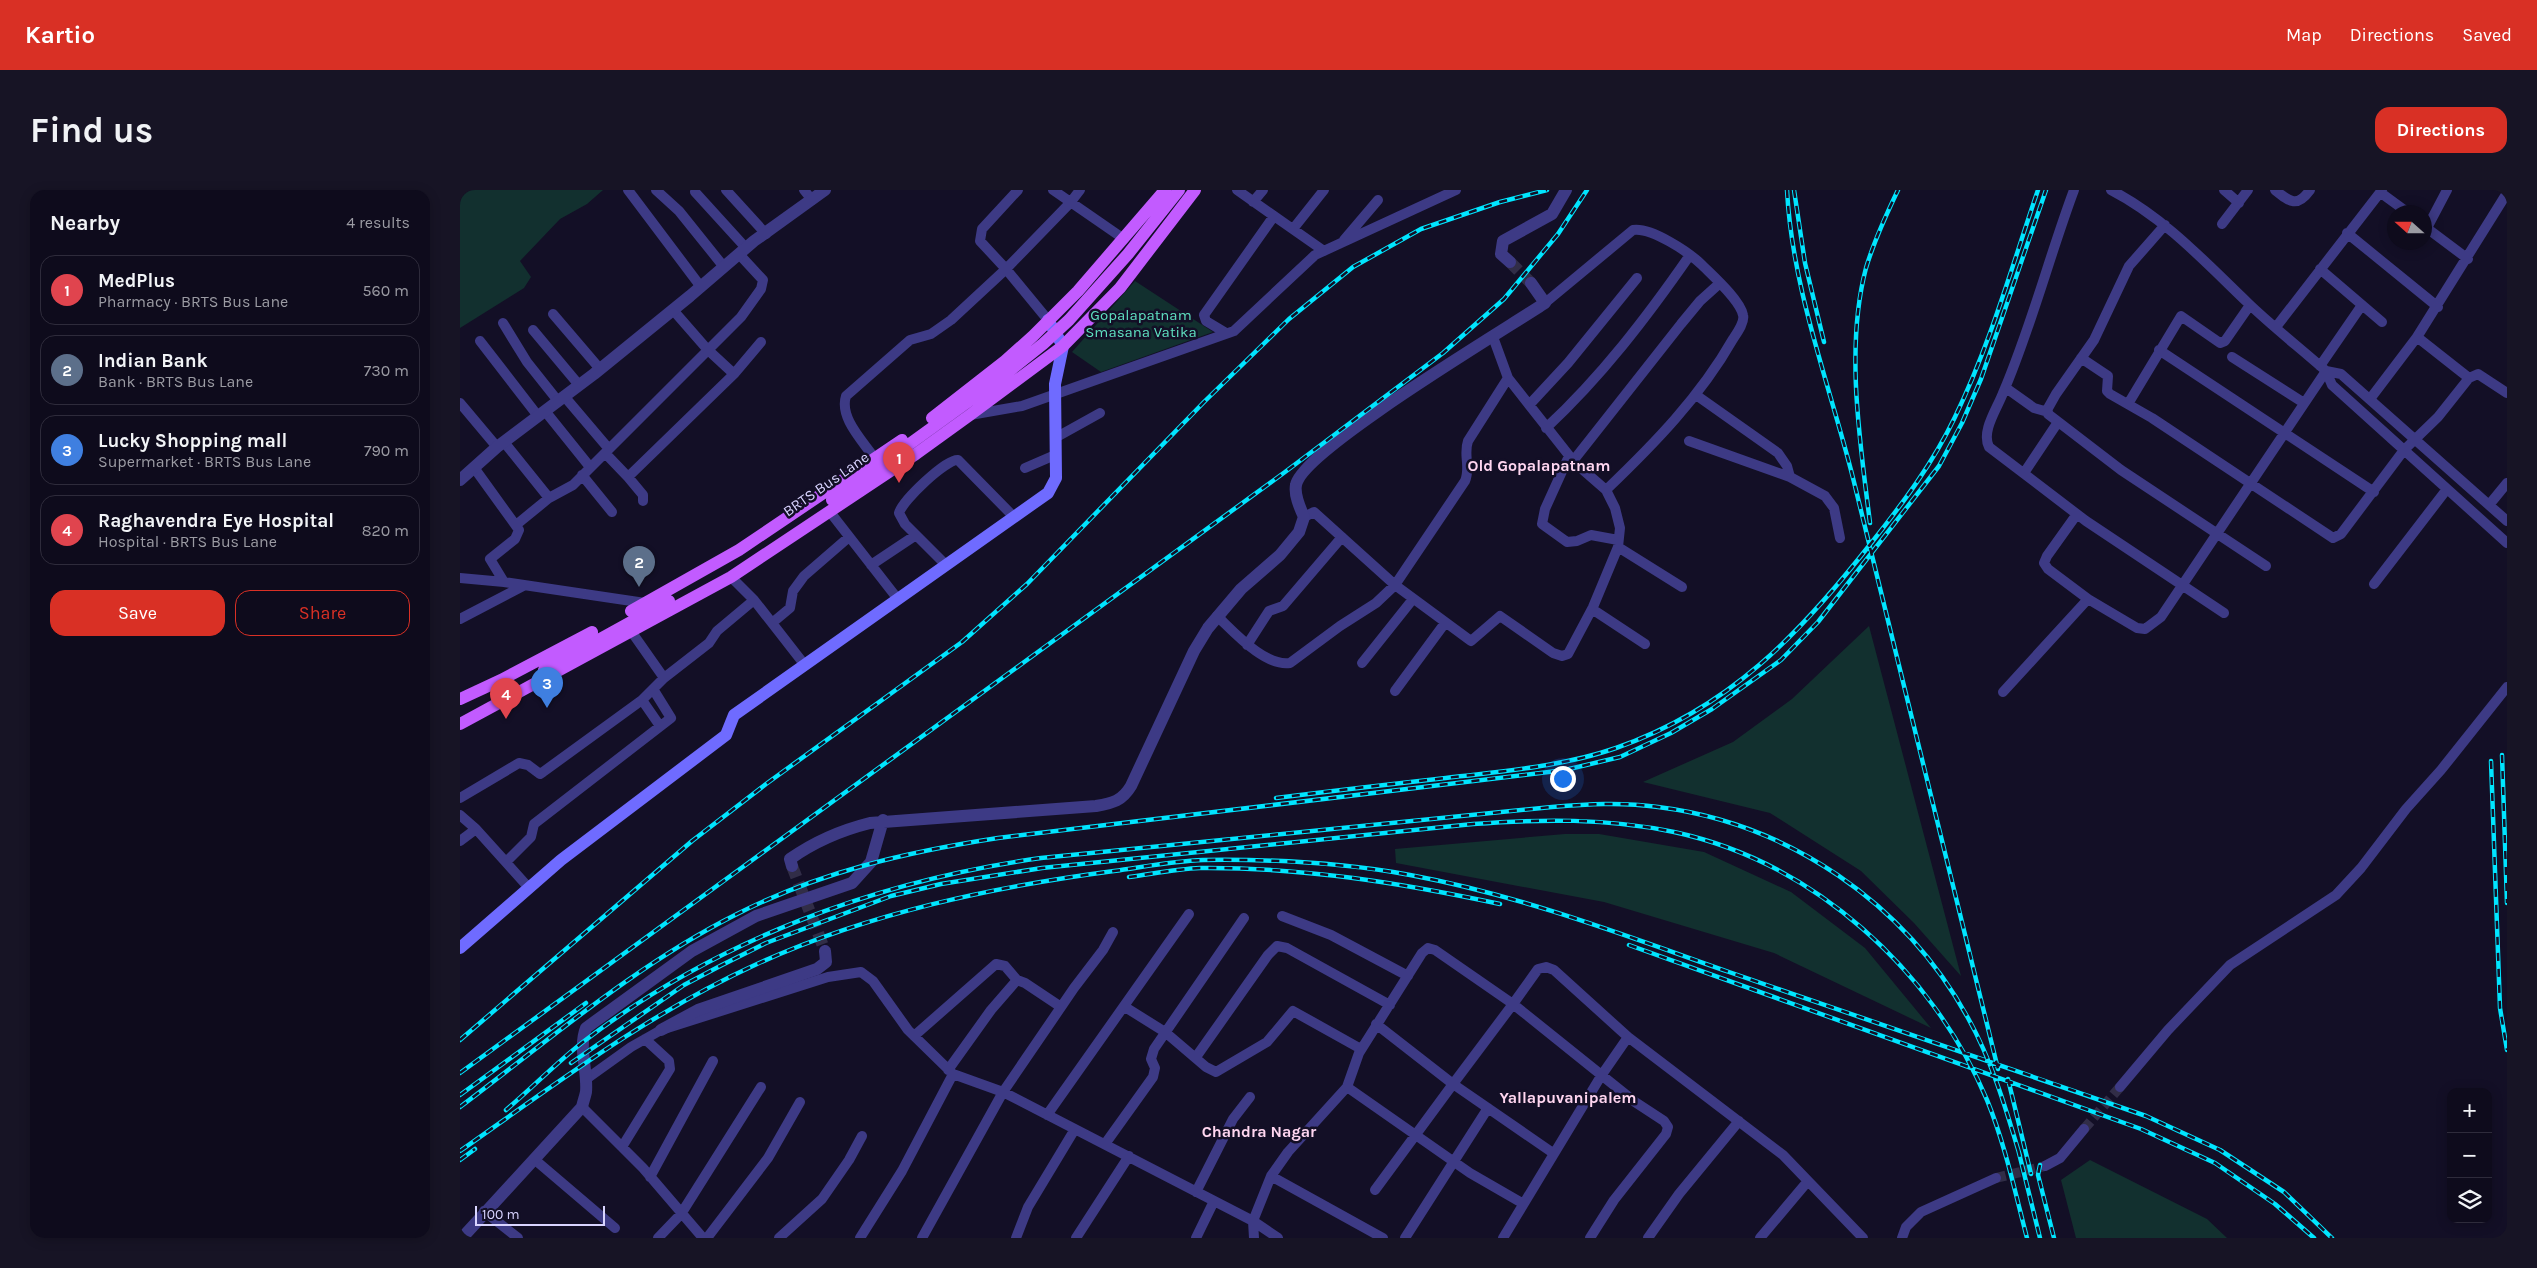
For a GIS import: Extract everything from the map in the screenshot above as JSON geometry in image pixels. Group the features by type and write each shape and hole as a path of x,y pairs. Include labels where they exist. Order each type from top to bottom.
{"main road":[{"path":"460,699 501,680 740,550 920,428 1005,361 1078,291 1165,190"},
{"name":"BRTS Bus Lane","path":"460,715 631,620 704,584 748,557 806,519 998,380 1056,332 1128,254 1179,190"},
{"path":"460,724 731,577 830,512 970,415 1063,346 1120,288 1195,190"},
{"path":"460,948 568,855 726,735 734,715 1052,489 1056,478 1055,394 1063,346 1048,320"}],"street":[{"path":"628,190 701,287"},
{"path":"656,190 679,211 724,267"},
{"path":"726,190 766,234"},
{"path":"460,480 475,469 500,445 600,369 742,251 766,234 808,195 825,190"},
{"path":"1018,190 982,229 979,237 982,246 1006,269 1048,320"},
{"path":"1053,190 1124,239"},
{"path":"875,458 846,415 844,405 846,396 853,387 910,340 931,334 951,320 1006,269 1070,203 1080,190"},
{"path":"1237,190 1324,251"},
{"path":"1253,202 1263,190"},
{"path":"1293,229 1324,190"},
{"path":"970,415 1022,406 1234,331 1315,255 1444,192 1456,190"},
{"path":"1510,262 1501,254 1503,241 1552,214 1566,190"},
{"path":"2074,190 2006,388 1988,430 1987,443 1989,448 2077,514 2224,613"},
{"path":"2111,190 2138,204 2166,225 2250,305 2323,368 2332,385 2507,543"},
{"path":"2224,190 2239,203"},
{"path":"2222,224 2248,190"},
{"path":"2275,190 2288,201 2296,202 2302,200 2310,190"},
{"path":"2432,216 2447,190"},
{"path":"2276,327 2382,191 2399,205"},
{"path":"516,525 549,498 562,492 582,476 741,317 763,284 759,274 742,251 695,192"},
{"path":"2370,399 2438,307 2507,193"},
{"path":"1342,243 1378,200"},
{"path":"1226,333 1206,322 1204,315 1274,216"},
{"path":"2048,412 2056,394 2106,317 2129,266 2166,225"},
{"path":"792,866 790,859 811,846 850,828 883,820 903,822 1096,806 1123,798 1131,786 1194,651 1217,616 1241,589 1280,555 1299,532 1304,517 1298,503 1296,485 1302,472 1361,421 1545,302 1633,230 1641,229 1653,233 1690,255 1720,283 1741,310 1743,320 1715,368 1696,395 1647,450 1606,490"},
{"path":"2432,232 2468,259"},
{"path":"2347,234 2438,307"},
{"path":"1546,428 1577,400 1601,372 1690,255"},
{"path":"2320,270 2382,322"},
{"path":"1530,404 1568,363 1637,278"},
{"path":"1532,283 1545,302"},
{"path":"1682,587 1618,543 1591,535 1576,541 1567,542 1542,524 1545,509 1571,458 1700,301 1720,283"},
{"path":"2128,404 2181,316 2218,342 2225,341 2250,305"},
{"path":"2077,514 2046,556 2044,563 2048,569 2088,599 2126,622 2145,629 2161,617 2217,534 2304,403 2323,368 2362,306"},
{"path":"673,310 707,350 734,374"},
{"path":"553,314 600,369"},
{"path":"503,323 527,362 607,451 642,495 643,501"},
{"path":"533,330 579,385"},
{"path":"1304,517 1314,512 1395,585 1445,623 1474,641 1495,618 1500,616 1553,653 1562,656 1568,654 1592,609 1618,543 1620,528 1615,508 1606,490 1571,458 1508,378 1493,337"},
{"path":"2417,337 2468,378"},
{"path":"480,341 541,414 590,467"},
{"path":"628,477 734,374 761,342"},
{"path":"2159,350 2374,492"},
{"path":"2232,357 2304,403"},
{"path":"2081,358 2108,376 2108,391 2251,482 2333,538 2342,534 2404,450 2438,417 2468,378 2478,374 2507,393"},
{"path":"2323,368 2340,374 2507,521"},
{"path":"1217,616 1247,645 1276,662 1290,663 1340,626 1376,603 1395,585 1465,481 1469,468 1465,452 1468,440 1508,378"},
{"path":"2006,388 2034,408 2048,412 2058,422 2121,470 2266,566"},
{"path":"1696,395 1778,453 1787,466 1790,478"},
{"path":"460,402 549,498"},
{"path":"1055,438 1100,413"},
{"path":"2024,473 2058,422"},
{"path":"1689,441 1790,478 1831,501 1840,538"},
{"path":"1025,468 1055,455"},
{"path":"945,564 901,519 899,510 923,484 953,460 958,460 1013,516"},
{"path":"475,469 516,525 519,532 517,536 490,558 504,582"},
{"path":"582,476 612,512"},
{"path":"2489,505 2507,483"},
{"path":"2374,584 2447,489"},
{"path":"830,512 897,598"},
{"path":"871,565 916,535"},
{"path":"772,623 790,608 793,591 804,576 849,536"},
{"path":"1247,645 1269,611 1280,609 1283,606 1342,538"},
{"path":"731,577 754,600 804,664"},
{"path":"460,578 504,582 645,603"},
{"path":"460,619 523,586"},
{"path":"1362,663 1413,598"},
{"path":"2003,692 2088,599"},
{"path":"460,798 520,763 528,765 540,774 543,772 586,740 612,724 642,700 664,678 709,643 717,631 754,600"},
{"path":"1592,609 1645,644"},
{"path":"1395,690 1445,623"},
{"path":"631,631 664,678"},
{"path":"2120,1087 2168,1030 2230,966 2336,895 2361,868 2507,687"},
{"path":"507,861 530,837 534,824 671,718 652,689"},
{"path":"642,700 660,726"},
{"path":"460,815 507,861 529,888"},
{"path":"462,1238 484,1211 582,1107 586,1092 584,1035 592,1023 692,951 756,916 852,883 871,862 883,820"},
{"path":"460,841 476,829"},
{"path":"1047,1115 1189,914"},
{"path":"1282,916 1331,935 1408,976"},
{"path":"1105,1144 1153,1077 1155,1068 1151,1056 1165,1032 1244,918"},
{"path":"922,1238 1003,1092 1061,1007 1103,950 1113,932"},
{"path":"1196,1057 1268,955 1277,946 1287,948 1390,1005"},
{"path":"1254,1238 1253,1221 1271,1176 1288,1152 1347,1087 1361,1049 1376,1024 1422,953 1431,948 1513,1004 1601,1076 1664,1121 1668,1130 1614,1200 1590,1238"},
{"path":"585,1080 645,1039 698,1010 817,969 826,962 825,951"},
{"path":"914,1036 996,964 1005,966 1017,980 1025,982 1061,1007"},
{"path":"1375,1190 1538,969 1546,967 1554,970 1628,1037 1783,1154 1863,1238"},
{"path":"661,1030 828,977 857,971 865,973 914,1036 950,1072 1003,1092 1253,1221 1278,1238"},
{"path":"860,1238 902,1171 950,1072 997,1003 1017,980"},
{"path":"1125,1007 1165,1032 1210,1070 1216,1072 1267,1042 1294,1011 1361,1049"},
{"path":"1376,1024 1453,1084 1553,1153"},
{"path":"1502,1238 1601,1076 1628,1037"},
{"path":"622,1146 670,1069 669,1061 645,1039"},
{"path":"650,1177 713,1061"},
{"path":"658,1238 681,1214 761,1087"},
{"path":"1347,1087 1417,1134 1470,1173 1522,1203"},
{"path":"1196,1192 1233,1119 1250,1096"},
{"path":"582,1107 622,1146 681,1214 705,1238 768,1158 800,1102"},
{"path":"1405,1238 1488,1108"},
{"path":"1648,1238 1679,1194 1739,1122"},
{"path":"1016,1238 1028,1207 1075,1129"},
{"path":"2045,1166 2060,1158 2084,1129"},
{"path":"779,1238 822,1199 849,1160 862,1136"},
{"path":"1076,1238 1129,1156"},
{"path":"534,1159 616,1228"},
{"path":"1271,1176 1383,1238"},
{"path":"1902,1238 1906,1227 1921,1212 1996,1178"},
{"path":"1760,1238 1808,1181"},
{"path":"1196,1238 1214,1201"},
{"path":"484,1211 518,1238"}],"green space":[{"path":"460,190 603,190 587,204 560,219 520,261 531,277 524,288 460,328"},
{"name":"Gopalapatnam Smasana Vatika","path":"1135,281 1213,332 1101,372 1072,352"},
{"path":"1869,626 1961,976 1914,923 1861,871 1770,813 1643,782 1733,742 1792,699"},
{"path":"1565,834 1599,834 1704,852 1791,892 1865,948 1931,1028 1774,953 1604,902 1396,863 1395,849"},
{"path":"2090,1160 2207,1219 2227,1238 2076,1238 2061,1180"}],"tunnel":[{"path":"1510,262 1531,283"},
{"path":"792,866 825,951"},
{"path":"2084,1129 2120,1087"},
{"path":"1996,1178 2045,1166"}],"railway":[{"path":"460,1040 692,841 766,784 962,642 1027,584 1205,401 1289,319 1353,267 1421,229 1500,202 1547,190"},
{"path":"460,1073 1285,472 1443,353 1504,299 1558,234 1587,190"},
{"path":"1787,190 1790,227 1804,299 1853,478 1998,1069"},
{"path":"1794,190 1805,263 1824,342"},
{"path":"1870,523 1856,395 1856,330 1866,268 1876,238 1898,190"},
{"path":"1276,798 1521,769 1579,759 1616,748 1657,731 1694,712 1728,690 1789,637 1845,576 1906,497 1937,450 1968,390 1979,362 2038,190"},
{"path":"460,1107 594,1004 664,956 700,934 768,899 832,875 897,857 998,838 1565,770 1620,757 1671,733 1712,709 1781,660 1818,622 1939,466 1962,423 1981,379 2046,190"},
{"path":"2502,755 2507,903"},
{"path":"2491,761 2500,1008 2507,1050"},
{"path":"506,1110 583,1042 634,1006 687,973 743,945 800,920 859,899 919,882 979,868 1041,858 1552,807 1618,804 1645,805 1706,816 1752,831 1797,850 1838,875 1877,905 1911,939 1942,977 1968,1018 1991,1068 2020,1156"},
{"path":"571,1063 684,985 766,943 891,896 941,884 1042,868 1473,824 1574,821 1649,827 1674,832 1725,847 1774,868 1820,896 1862,928 1901,966 1935,1008 1964,1052 1987,1100 2004,1151 2027,1238"},
{"path":"460,1151 604,1050 679,1004 757,964 843,930 932,904 1068,877 1192,861 1280,861 1360,867 1451,883 1491,893 1611,930 2146,1116 2220,1150 2284,1192 2332,1238"},
{"path":"1129,877 1200,868 1276,870 1388,883 1500,904"},
{"path":"1629,945 2141,1129 2215,1163 2275,1204 2314,1238"},
{"path":"460,1095 586,1003"},
{"path":"2008,1079 2031,1174"},
{"path":"460,1160 475,1149"},
{"path":"2018,1149 2040,1238"},
{"path":"2040,1165 2038,1175 2054,1238"}],"place":[{"name":"MedPlus","path":"899,483"},
{"name":"Indian Bank","path":"639,587"},
{"name":"Lucky Shopping mall","path":"547,708"},
{"name":"Raghavendra Eye Hospital","path":"506,719"}],"district":[{"name":"Old Gopalapatnam","path":"1539,465"},
{"name":"Yallapuvanipalem","path":"1568,1097"},
{"name":"Chandra Nagar","path":"1259,1131"}]}
